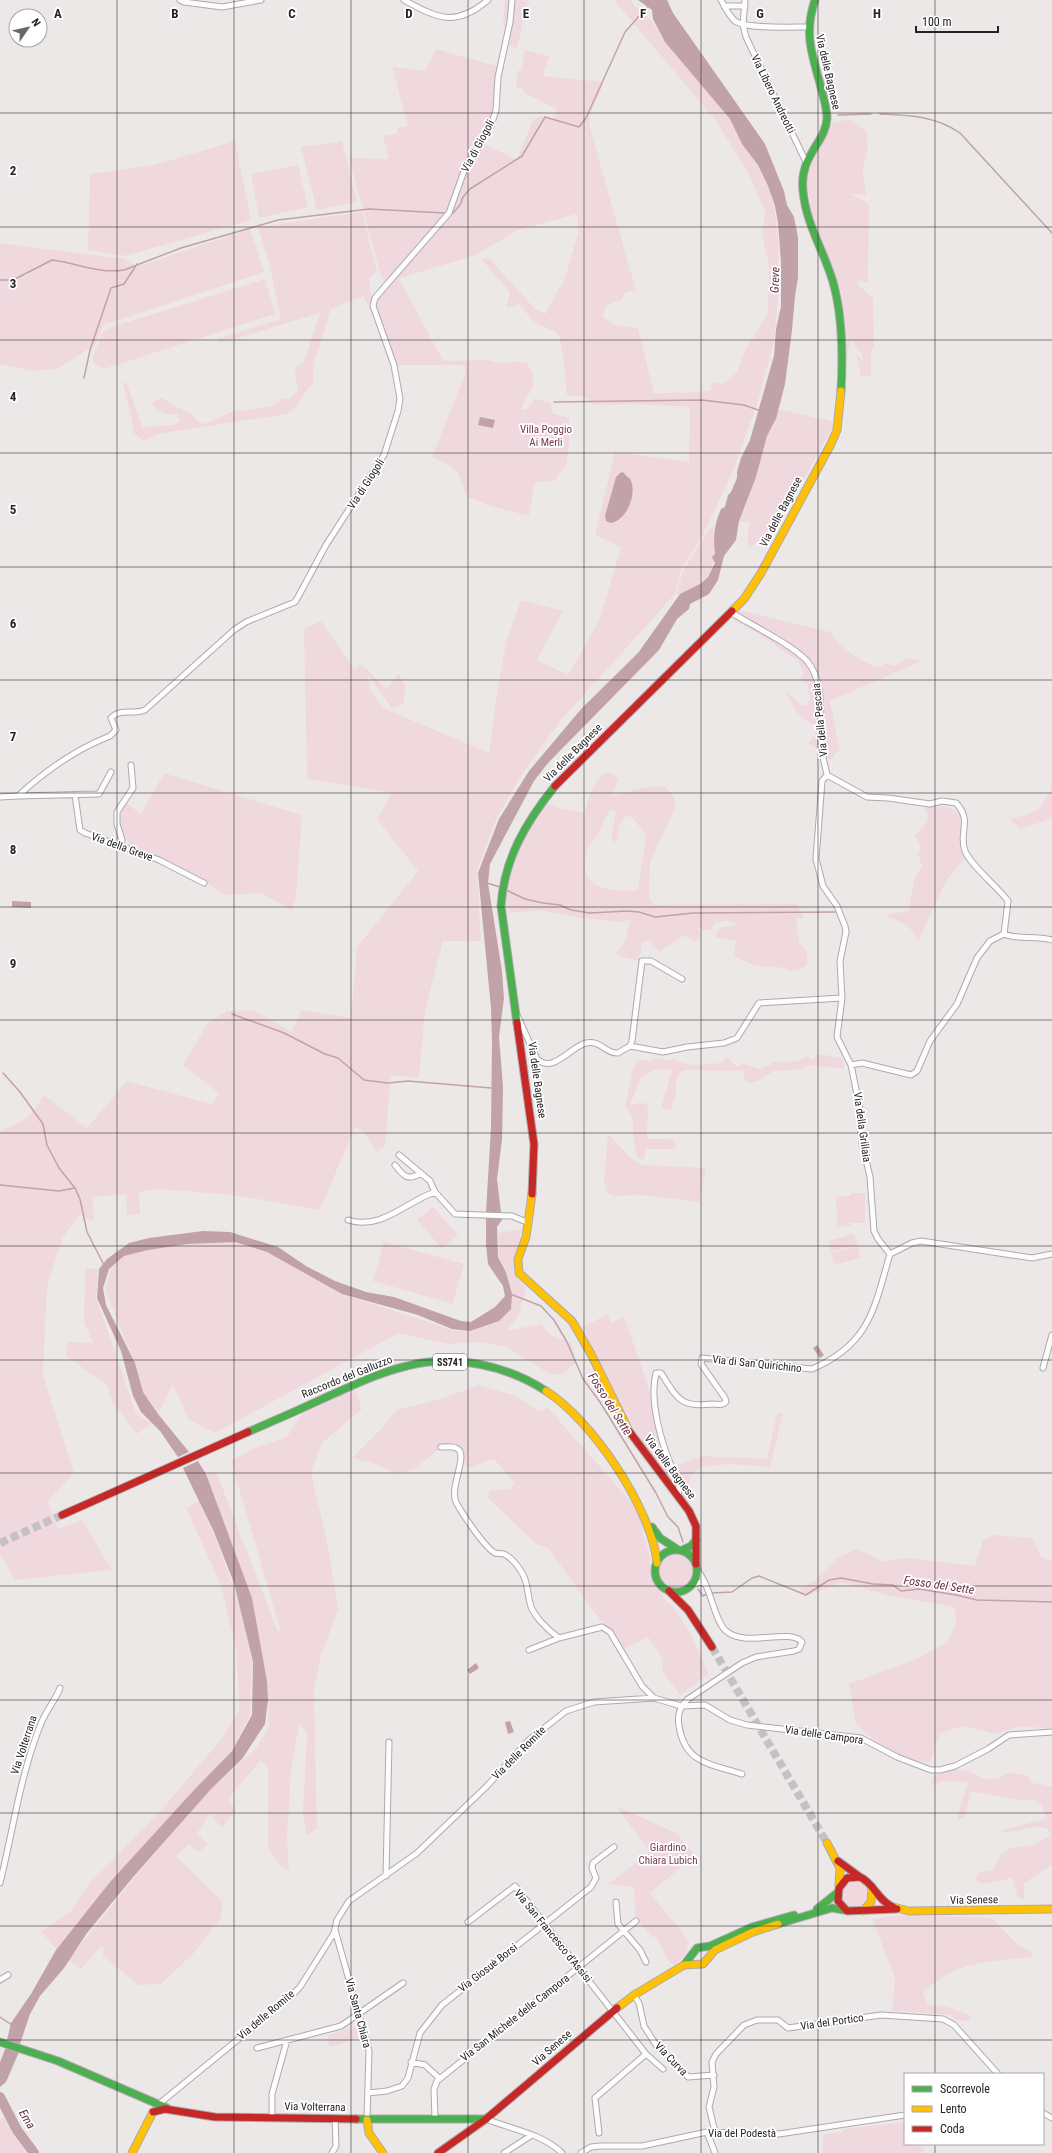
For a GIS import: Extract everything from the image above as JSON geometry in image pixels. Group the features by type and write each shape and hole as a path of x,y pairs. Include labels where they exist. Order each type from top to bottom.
{"main road":[{"name":"Via delle Bagnese","path":"697,1567 694,1522 678,1494 652,1464 624,1423 591,1354 572,1322 519,1273 518,1258 526,1237 529,1223 534,1144 501,906 501,894 505,868 521,834 540,804 556,785 732,613 756,581 837,429 841,368 839,306 831,275 813,234 807,210 803,173 806,162 824,132 827,118 807,37 809,13 814,0"},
{"name":"Raccordo del Galluzzo","path":"62,1515 348,1387 408,1365 436,1362 464,1362 497,1369 527,1380 554,1396 587,1427 603,1448 642,1514 654,1539 657,1563"},
{"name":"Raccordo del Galluzzo","path":"642,1514 660,1538 679,1550"},
{"path":"657,1563 666,1552 691,1546 696,1540"},
{"name":"SS741","path":"679,1550 692,1557 697,1567"},
{"name":"SS741","path":"657,1563 656,1577 662,1587 668,1590 684,1604 694,1616 712,1648"},
{"path":"668,1590 690,1592 697,1567"},
{"name":"SS741","path":"690,1592 694,1616"},
{"path":"827,1842 838,1860 842,1872 838,1890 838,1901 844,1910"},
{"path":"838,1860 865,1880"},
{"name":"Via Senese","path":"684,1965 703,1964 715,1950 753,1932 811,1912 838,1890 849,1878 860,1877 865,1880 882,1901 897,1909"},
{"path":"860,1912 867,1908 871,1902 873,1894 871,1886"},
{"name":"Via Senese","path":"438,2153 486,2119 612,2011 634,1995 684,1965 697,1948 704,1948 764,1923 789,1916 832,1908 851,1912 897,1909 917,1911 1052,1909"},
{"path":"704,1948 707,1951 708,1957"},
{"path":"692,1954 695,1964"},
{"path":"0,2042 79,2069 152,2105 132,2153"},
{"name":"Via Volterrana","path":"152,2105 160,2108 210,2117 335,2118 367,2120 435,2118 486,2119"},
{"path":"367,2120 369,2133 384,2153"}],"street":[{"path":"180,0 184,2 222,7 262,0"},
{"path":"404,0 431,14 446,18 466,14 488,0"},
{"name":"Via di Giogoli","path":"18,796 40,775 63,759 114,733 116,730 111,718 114,714 120,712 138,713 145,710 234,630 246,622 291,604 298,597 326,545 384,455 398,411 400,399 394,365 373,306 375,298 385,283 449,213 464,171 491,126 496,110 498,77 510,22 512,0"},
{"path":"720,0 733,20 743,24 769,27 807,27"},
{"path":"724,6 745,3 743,24"},
{"name":"Via Libero Andreotti","path":"743,24 749,42 806,162"},
{"name":"Via della Pescaia","path":"732,613 792,649 806,661 814,673 820,699 822,746 827,775"},
{"path":"122,847 122,840 117,824 117,812 133,788 131,765"},
{"path":"0,797 99,794 111,772"},
{"path":"827,775 866,797 888,798 930,804 942,801 956,803 964,814 965,851 993,886 1008,900 1004,934"},
{"name":"Via della Grillaia","path":"827,775 822,781 816,858 823,886 837,906 846,932 840,961 842,998 837,1037 851,1065 859,1104 862,1143 870,1177 874,1231 878,1239 890,1254"},
{"name":"Via della Greve","path":"75,795 80,830 158,860 204,883"},
{"path":"851,1065 862,1063 911,1074 917,1071 930,1041 957,1004 978,958 990,942 1004,934 1009,936 1037,936 1052,940"},
{"path":"630,1046 632,1042 642,961 651,960 682,979"},
{"path":"517,1015 537,1059 542,1064 549,1064 557,1061 586,1043 600,1044 614,1053 630,1046 663,1052 687,1047 724,1043 737,1038 759,1003 842,998"},
{"path":"399,1155 430,1181 435,1192 455,1214 512,1216 529,1223"},
{"path":"395,1165 404,1177 414,1177 421,1173"},
{"path":"348,1220 357,1223 386,1217 424,1195 435,1192"},
{"path":"890,1254 912,1243 921,1242 1026,1258 1046,1257 1052,1254"},
{"name":"Via di San Quirichino","path":"678,1494 679,1486 666,1453 657,1418 655,1404 656,1373 661,1373 684,1403 702,1406 722,1405 726,1402 725,1398 701,1364 702,1358 812,1369 824,1364 838,1356 854,1343 864,1328 877,1299 890,1254"},
{"path":"1043,1368 1052,1335"},
{"path":"441,1447 455,1447 459,1450 461,1455 462,1461 454,1483 454,1495 464,1515 488,1547 495,1553 504,1554 522,1572 527,1584 532,1609 559,1638"},
{"path":"697,1567 708,1588 721,1624 729,1633 749,1639 796,1637 802,1642 801,1646 794,1651 756,1657 742,1663 688,1699 681,1706 679,1713 679,1724 682,1740 688,1750 695,1757 742,1774"},
{"path":"690,1592 700,1582 708,1588"},
{"path":"529,1650 559,1638 602,1626 610,1632 642,1686 654,1698"},
{"name":"Via Volterrana","path":"0,1883 8,1840 29,1759 40,1724 60,1688"},
{"name":"Via delle Romite","path":"152,2105 290,1997 300,1987 335,1930 337,1920 349,1901 417,1853 487,1786 529,1740 553,1719 566,1711 594,1702 654,1698 681,1706"},
{"name":"Via delle Campora","path":"681,1706 698,1704 705,1705 730,1720 747,1724 861,1738 897,1757 932,1770 940,1770 955,1766 988,1749 1009,1735 1052,1732"},
{"path":"386,1876 389,1742"},
{"name":"Via Giosuè Borsi","path":"368,2093 387,2091 402,2086 408,2078 411,2062 420,2033 442,2005 594,1883 596,1878 592,1868 593,1863 614,1846"},
{"name":"Via San Francesco d'Assisi","path":"468,1922 516,1886 544,1924 610,2005 612,2011 646,2054 663,2069"},
{"path":"616,1902 618,1924 640,1950 646,1962"},
{"name":"Via San Michele delle Campora","path":"439,2078 579,1968 636,1921"},
{"name":"Via Santa Chiara","path":"335,1930 360,2014 369,2051 367,2120"},
{"path":"0,1980 8,1975"},
{"path":"257,2048 341,2026 404,1983"},
{"name":"Via Curva","path":"634,1995 638,2003 644,2026 658,2048 667,2055 688,2077 714,2075"},
{"name":"Via del Portico","path":"715,2132 709,2108 714,2088 712,2062 716,2054 739,2029 750,2022 778,2020 788,2028 881,2016 920,2016 948,2020 978,2050 997,2073"},
{"path":"272,2117 272,2094 287,2040"},
{"path":"599,2133 595,2098 646,2054"},
{"path":"411,2062 428,2066 439,2078 434,2089 435,2118"},
{"name":"Via del Podestà","path":"581,2153 591,2147 642,2146 707,2132 779,2134 904,2115"},
{"path":"332,2153 336,2146 335,2118"},
{"path":"486,2119 532,2135 556,2147 562,2153"},
{"path":"707,2132 715,2153"},
{"path":"504,2153 532,2135"}],"green space":[{"path":"505,0 528,0 517,48 509,46 510,28 503,26"},
{"name":"Villa Poggio Ai Merli","path":"614,0 631,0 634,5 651,20 665,42 730,119 742,144 758,165 774,206 778,239 779,288 774,341 757,404 733,471 704,533 681,570 675,594 561,720 522,774 497,817 477,871 481,941 443,941 425,1011 419,1078 391,1075 385,1146 377,1152 363,1131 355,1127 320,1210 233,1195 157,1189 139,1192 140,1214 127,1216 126,1194 93,1197 94,1222 80,1214 63,1237 47,1287 43,1375 74,1473 48,1501 58,1529 82,1520 112,1570 15,1580 0,1554 0,1132 29,1117 44,1095 87,1128 127,1081 211,1104 220,1094 183,1065 207,1024 227,1011 253,1010 292,1032 301,1010 351,1018 357,947 418,871 377,819 392,793 307,779 304,629 321,621 354,669 362,664 386,689 399,674 406,687 403,704 392,708 367,674 370,690 383,708 489,753 506,643 521,600 563,611 537,660 568,675 600,619 621,547 595,535 615,452 689,462 690,407 634,404 594,405 586,397 567,395 563,354 559,336 555,331 535,322 519,303 513,307 506,307 510,292 481,259 490,259 535,309 545,314 559,288 563,284 579,231 577,214 518,230 474,256 399,278 443,361 489,360 501,363 526,362 531,369 534,381 521,409 526,410 535,399 551,403 552,413 569,418 567,463 554,481 535,482 529,516 490,506 466,496 458,473 451,466 432,457 465,374 465,365 394,365 373,306 385,283 381,276 349,158 389,159 383,136 396,134 398,127 408,126 392,67 425,71 436,49 500,67 496,110 480,142 517,160 533,120 540,116 553,120 557,109 525,93 522,88 516,88 518,70 521,71 525,50 549,56 543,76 603,82 592,110 589,124 636,291 626,292 621,300 605,306 603,317 615,325 638,328 654,394 710,390 712,382 723,384 737,372 745,351 768,313 769,266 762,236 765,212 749,174 716,121"},
{"path":"851,119 866,131 868,146 863,170 866,195 851,194 866,202 869,206 868,282 859,281 857,284 873,298 874,347 871,352 871,376 861,376 857,355 863,361 862,354 851,340 847,357 845,352 842,294 814,223 807,186 808,171 831,123"},
{"path":"235,141 251,220 125,256 88,250 90,174 154,165"},
{"path":"342,141 357,202 317,210 301,147"},
{"path":"298,165 308,207 259,218 251,174"},
{"path":"362,212 377,272 369,278 372,302 368,305 363,296 331,309 313,366 313,384 291,411 287,414 164,433 150,437 144,441 132,432 133,426 123,383 127,383 142,427 173,425 180,421 177,414 162,413 151,403 161,398 191,413 198,422 205,424 231,412 270,407 284,398 289,400 298,390 295,373 296,367 304,362 320,313 225,342 219,343 218,340 219,338 281,319 270,267 258,227"},
{"path":"250,229 264,272 103,325 95,345 58,369 32,371 0,364 0,243 125,259 136,267"},
{"path":"265,279 275,314 104,369 95,364 92,359 102,333 109,328"},
{"path":"778,409 831,421 834,425 769,543 761,538 749,549 747,536 750,523 739,521 758,471 767,436 775,424"},
{"path":"714,526 714,553 708,576 693,588 683,593 676,594 683,571 709,529"},
{"path":"740,610 830,632 839,643 851,653 877,668 886,663 894,666 908,658 922,661 830,701 840,751 835,754 831,760 809,743 815,734 816,725 805,720 801,716 793,706 784,690 801,705 806,705 810,700 808,685 800,680 803,672 798,661 756,632 733,620 736,612"},
{"path":"605,772 615,775 618,780 612,797 636,789 660,787 663,785 670,792 675,808 650,862 649,899 655,905 798,904 804,918 796,918 799,943 807,952 807,965 796,971 790,971 780,967 757,966 734,957 736,941 716,937 717,930 737,924 726,921 716,922 710,930 702,930 696,926 700,933 699,939 695,941 685,935 659,952 647,940 642,943 639,961 619,956 615,953 626,938 631,919 622,922 579,918 542,910 511,913 504,903 508,870 515,851 531,823 546,802 555,807 584,813 593,786","holes":["611,809 616,811 611,838 615,843 619,836 618,828 626,815 634,819 646,836 638,890 612,890 604,888 596,885 590,880 586,873 585,864 588,849 600,831 609,811"]},
{"path":"164,773 302,815 296,897 292,911 262,893 224,895 208,883 137,850 122,835 119,816 126,803 141,814"},
{"path":"1052,788 1052,817 1050,819 1020,829 1010,819 1029,814 1040,808"},
{"path":"927,807 949,808 957,811 960,815 964,859 946,881 919,940 907,925 885,915 908,911 915,878 922,865 918,855 921,846 915,836 926,823 928,815 924,809"},
{"path":"819,1054 843,1058 844,1069 810,1065 803,1069 774,1071 758,1081 749,1083 744,1080 743,1071 683,1070 676,1079 676,1093 671,1109 666,1110 661,1108 672,1070 657,1069 642,1076 630,1104 645,1103 648,1107 647,1139 670,1139 675,1142 676,1147 672,1149 647,1149 643,1160 638,1158 635,1151 632,1116 625,1106 633,1069 637,1061 644,1060 649,1062 657,1058 666,1061 673,1059 685,1064 703,1065 722,1063 727,1057 737,1067 743,1064 760,1069 777,1061 792,1062 807,1056 811,1060"},
{"path":"608,1134 633,1160 643,1165 706,1168 699,1202 640,1195 614,1196 607,1193 604,1180"},
{"path":"851,1193 865,1193 865,1223 851,1223 851,1226 837,1227 836,1196 850,1196"},
{"path":"433,1207 458,1235 442,1249 417,1220"},
{"path":"522,1229 514,1261 514,1273 526,1289 518,1316 506,1331 541,1324 550,1335 571,1343 576,1363 561,1375 548,1373 507,1347 481,1342 447,1344 399,1333 215,1433 188,1419 173,1384 158,1414 143,1392 135,1363 106,1292 110,1270 124,1256 148,1250 188,1244 235,1242 267,1252 342,1294 452,1330 470,1331 511,1309 512,1294 507,1272 499,1257 498,1233"},
{"path":"854,1234 857,1245 831,1252 828,1241"},
{"path":"384,1242 464,1264 453,1304 373,1281"},
{"path":"858,1246 861,1258 834,1265 831,1253"},
{"path":"85,1268 98,1269 96,1298 136,1413 151,1424 137,1434 112,1402 107,1385 66,1356 67,1342 93,1343 84,1322"},
{"path":"607,1314 612,1323 624,1316 646,1380 652,1402 655,1425 668,1465 675,1466 701,1456 767,1459 777,1413 783,1414 770,1467 717,1465 698,1470 692,1475 689,1481 691,1500 686,1499 683,1490 670,1481 633,1427 615,1395 582,1328"},
{"path":"479,1385 516,1396 538,1411 548,1408 642,1514 643,1534 649,1553 652,1579 667,1602 673,1606 691,1635 709,1674 680,1695 663,1672 661,1656 648,1637 622,1650 548,1548 536,1544 488,1498 489,1491 510,1489 515,1483 494,1459 467,1468 456,1446 443,1446 416,1468 398,1474 372,1463 352,1458 382,1428 397,1410 440,1399"},
{"path":"355,1390 362,1409 322,1443 311,1472 329,1551 338,1610 321,1656 314,1690 317,1829 307,1835 303,1813 307,1732 299,1725 291,1771 287,1837 289,1871 278,1863 268,1847 268,1770 261,1760 228,1799 236,1810 222,1828 210,1814 197,1833 208,1845 198,1852 189,1844 176,1856 223,1902 220,1919 193,1954 161,1984 139,1985 102,1955 105,1950 101,1946 81,1969 68,1960 138,1873 212,1788 256,1748 269,1727 267,1681 252,1598 206,1474 216,1471 277,1630 281,1632 231,1461 254,1448 287,1437 304,1410"},
{"path":"199,1501 218,1545 239,1603 252,1662 250,1715 232,1751 194,1790 110,1882 57,1949 41,1932 70,1912 89,1884 163,1808 223,1737 239,1710 237,1653 221,1585 186,1508"},
{"path":"994,1535 1032,1538 1042,1558 1052,1560 1052,1728 1018,1727 994,1734 964,1726 940,1733 930,1763 906,1759 875,1741 856,1724 849,1684 919,1658 947,1642 956,1623 954,1607 890,1596 842,1582 804,1597 800,1589 815,1580 837,1558 857,1549 883,1561 910,1558 975,1566 983,1540"},
{"path":"676,1553 686,1556 691,1561 694,1571 691,1581 686,1586 676,1589 666,1586 661,1581 658,1571 661,1561 666,1556"},
{"path":"958,1769 989,1779 1001,1777 1009,1772 1028,1776 1032,1784 1038,1783 1052,1787 1052,1865 1024,1883 1024,1899 1018,1898 1012,1878 985,1884 979,1883 975,1878 980,1872 993,1870 1000,1855 1010,1848 1033,1845 1050,1836 1048,1829 1042,1827 1011,1832 999,1831 1045,1819 1043,1808 1035,1800 1016,1800 971,1791 965,1817 958,1820 958,1815 968,1782 940,1781 936,1786 931,1784 933,1776"},
{"name":"Giardino Chiara Lubich","path":"616,1806 676,1833 695,1856 650,1893 689,1941 686,1954 674,1966 667,1959 656,1937 652,1937 635,1915 634,1887 608,1884 650,1852"},
{"path":"855,1882 864,1886 868,1895 864,1904 855,1908 846,1904 842,1895 846,1886"},
{"path":"901,1915 992,1918 1018,1945 1032,1952 1033,1957 988,1962 960,1969 935,1983 923,1994 928,2004 947,2007 967,2014 970,2016 969,2021 956,2020 950,2015 892,2011 895,1978 872,1919"},
{"path":"355,2027 358,2031 358,2038 331,2047 328,2043 328,2035"},
{"path":"4,2117 26,2153 0,2153 0,2119"},
{"path":"904,2122 904,2145 923,2145 924,2153 822,2153 824,2134 842,2132 842,2129"}],"shaded area":[{"path":"638,0 667,0 673,13 765,144 784,191 787,205 794,217 798,237 798,278 785,384 776,419 767,436 756,477 739,521 736,540 724,556 718,580 709,594 690,604 689,609 677,619 659,650 548,763 534,781 490,864 488,883 502,971 504,998 499,1037 503,1087 502,1139 497,1179 502,1220 497,1227 498,1257 506,1272 512,1294 511,1309 499,1321 470,1331 452,1329 418,1315 342,1294 267,1252 235,1242 188,1244 148,1250 124,1256 109,1269 103,1288 106,1305 135,1363 143,1392 158,1414 189,1452 178,1457 160,1431 141,1412 133,1396 121,1351 97,1298 99,1269 107,1259 129,1243 149,1238 203,1231 230,1232 278,1247 306,1266 335,1281 366,1292 394,1297 461,1321 471,1322 495,1307 505,1296 503,1286 488,1264 486,1245 486,1212 491,1127 492,1042 491,1008 478,873 499,819 529,771 582,708 638,653 680,594 700,584 708,577 715,563 712,557 715,554 715,526 721,509 725,507 728,495 731,492 737,478 741,458 750,440 774,356 776,329 781,307 781,262 778,223 775,206 768,186 758,165 742,144 730,119 665,42 653,19 652,10"},
{"path":"480,417 495,420 493,428 478,425"},
{"path":"623,472 630,479 633,491 632,498 630,505 622,517 611,523 606,521 605,516 616,477"},
{"path":"12,901 31,902 31,908 12,907"},
{"path":"817,1345 824,1355 820,1358 813,1348"},
{"path":"198,1461 206,1474 252,1598 267,1681 268,1700 265,1724 242,1759 212,1788 134,1876 87,1933 64,1968 40,1996 30,2014 20,2044 7,2040 11,2023 31,1994 56,1950 110,1882 194,1790 232,1751 252,1715 253,1662 234,1583 214,1532 183,1468"},
{"path":"476,1663 479,1668 470,1674 467,1670"},
{"path":"510,1721 514,1732 508,1734 505,1722"},
{"path":"6,2047 19,2052 6,2082 0,2087 0,2062"}],"waterway":[{"path":"453,213 470,189 522,156 545,117 579,127 586,118 625,32 649,5"},
{"path":"838,115 871,114"},
{"path":"880,114 911,116 932,120 951,127 960,133 1052,233"},
{"path":"0,280 13,280 52,260 105,271 124,270 181,248 278,220 369,209 445,213"},
{"path":"84,378 90,350 111,288 124,284 137,264"},
{"path":"554,402 702,400 744,405 761,411"},
{"path":"487,883 500,887"},
{"path":"504,889 525,899 560,905 571,910 590,913 627,911 639,912 655,917 693,913 839,912"},
{"path":"232,1014 284,1033 325,1054 338,1058 364,1080 388,1083 408,1081 491,1088"},
{"path":"3,1073 20,1092 43,1124 47,1145 59,1168 75,1188 80,1199 87,1232 104,1265"},
{"path":"0,1185 59,1191 75,1188"},
{"name":"Fosso del Sette","path":"510,1296 513,1295 541,1306 554,1320 567,1342 583,1379 600,1402 656,1493 668,1517 678,1527 683,1542"},
{"name":"Fosso del Sette","path":"710,1593 732,1592 752,1578 759,1576 806,1595 829,1580 841,1578 873,1584 893,1585 901,1591 919,1589 977,1600 1052,1602"},
{"name":"Fosso del Sette","path":"698,1589 703,1596 707,1594"},
{"path":"0,2017 12,2025"},
{"name":"Ema","path":"0,2097 17,2130 34,2153"}],"tunnel":[{"path":"0,1543 62,1515"},
{"path":"712,1647 827,1843"}],"traffic: fast":[{"path":"815,0 811,13 810,24 811,46 827,118 826,127 805,168 803,191 811,226 833,282 839,309 842,336 841,391"},
{"path":"517,1023 501,906 503,889 507,872 518,842 535,813 555,786"},
{"path":"248,1432 369,1379 407,1366 425,1363 443,1361 461,1362 497,1368 514,1374 546,1391"},
{"path":"652,1527 660,1538 677,1549"},
{"path":"682,1550 691,1546 696,1540"},
{"path":"672,1550 680,1550 688,1553 694,1559 697,1571 694,1583 688,1589 680,1592 672,1592 664,1589 658,1583 655,1575 655,1567 658,1559 664,1553 672,1550"},
{"path":"817,1909 837,1893"},
{"path":"778,1924 832,1908 844,1910"},
{"path":"684,1965 697,1948 710,1946 752,1927 794,1915"},
{"path":"0,2042 58,2061 167,2108"},
{"path":"356,2119 486,2119"}],"traffic: slow":[{"path":"732,611 744,599 761,573 831,444 837,430 841,391"},
{"path":"532,1194 526,1237 518,1259 519,1273 572,1321 591,1354 629,1431"},
{"path":"546,1391 564,1405 582,1423 600,1444 617,1468 632,1492 644,1517 653,1541 657,1563"},
{"path":"827,1843 840,1868 839,1885"},
{"path":"863,1911 871,1902 872,1888"},
{"path":"893,1907 909,1911 1052,1909"},
{"path":"617,2008 634,1995 684,1965 703,1964 715,1950 753,1932 778,1924"},
{"path":"132,2153 153,2112"},
{"path":"367,2120 369,2133 383,2153"}],"traffic: jam":[{"path":"555,786 732,611"},
{"path":"517,1023 534,1144 532,1194"},
{"path":"629,1431 689,1511 696,1526 696,1564"},
{"path":"62,1515 248,1432"},
{"path":"669,1591 688,1610 712,1647"},
{"path":"838,1861 860,1877"},
{"path":"893,1907 883,1900 869,1883 860,1877 847,1878 839,1888 838,1901 847,1911 897,1909"},
{"path":"438,2153 486,2119 617,2008"},
{"path":"153,2112 165,2109 215,2117 356,2119"}],"water label":[{"name":"Greve","path":"775,280"}]}
